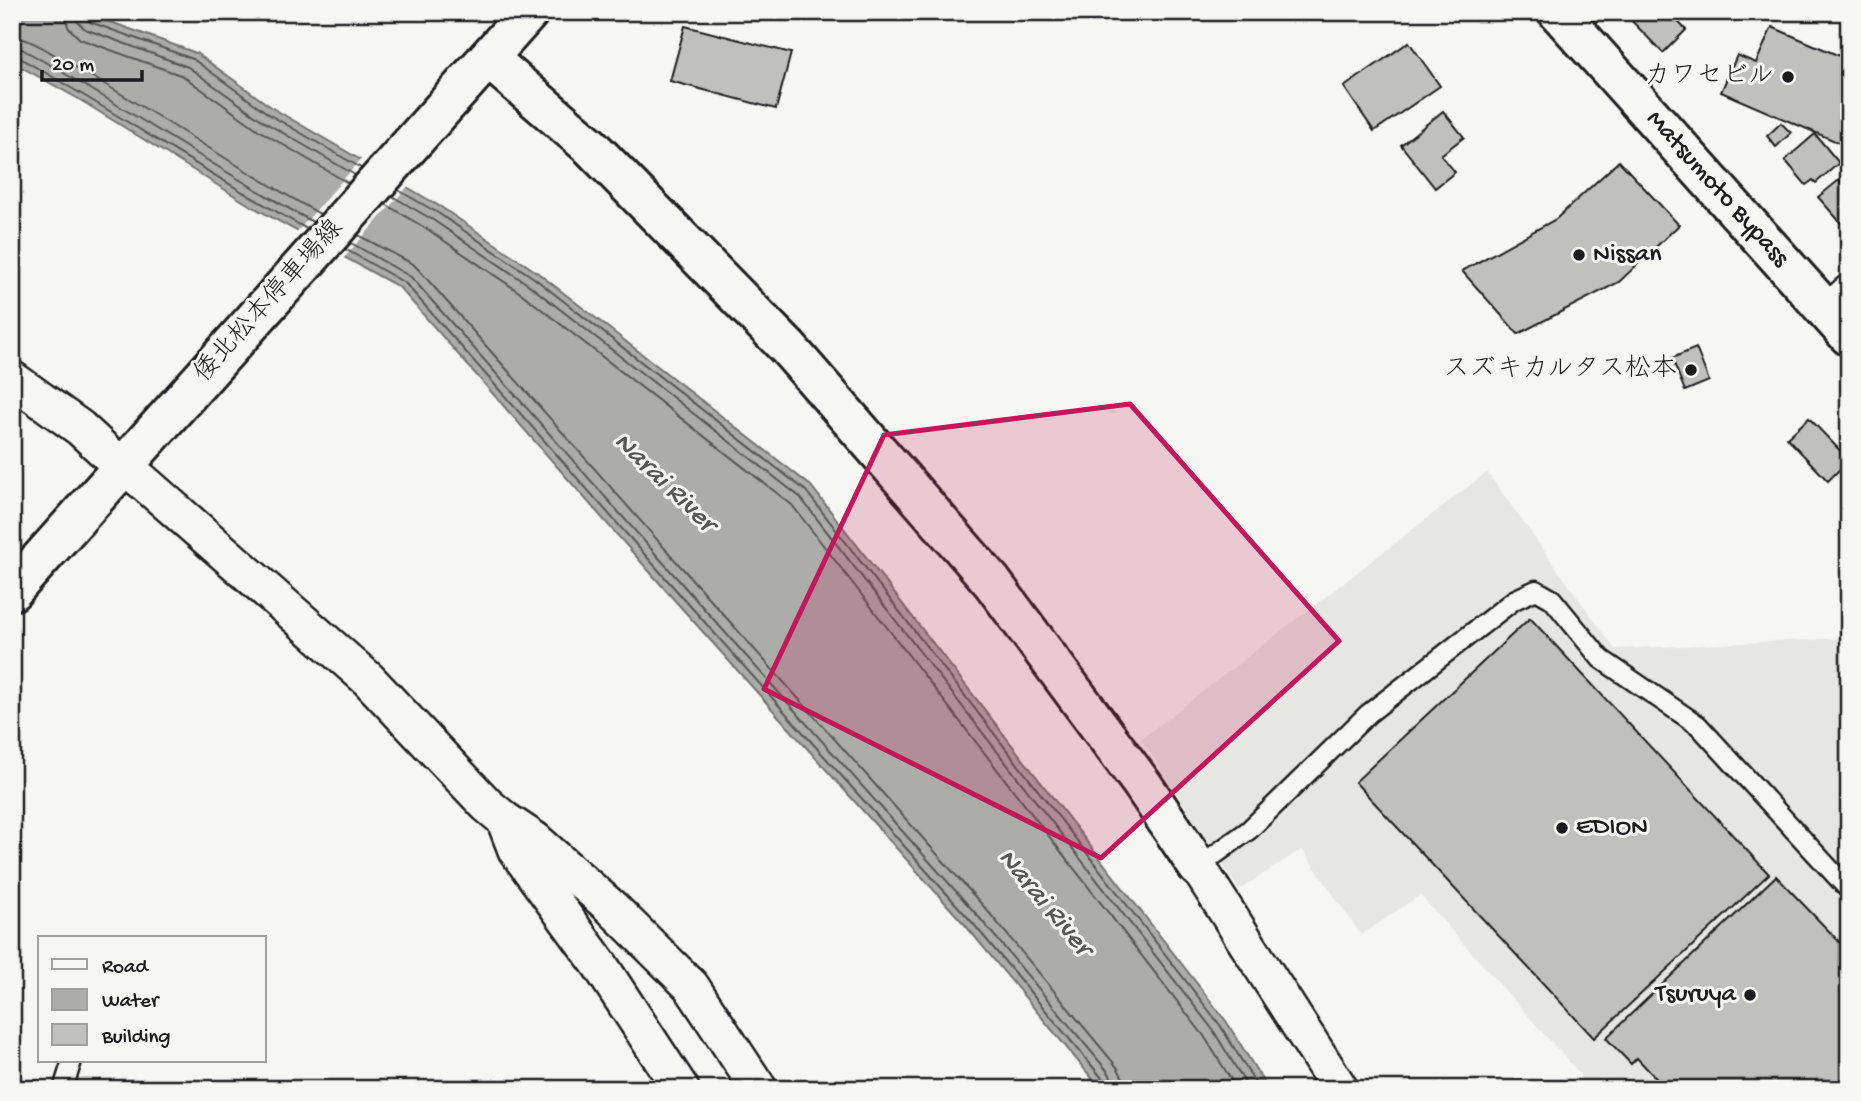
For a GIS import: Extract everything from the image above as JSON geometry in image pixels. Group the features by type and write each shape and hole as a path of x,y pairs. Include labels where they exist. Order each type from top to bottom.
{"main road":[{"name":"倭北松本停車場線","path":"12,592 529,12"},
{"name":"Matsumoto Bypass","path":"1558,12 1841,314"},
{"path":"479,67 590,146 788,348 992,582 1142,784 1198,867"}],"street":[{"path":"12,379 80,428 131,458 170,504 368,679 486,804 534,840 612,908 691,986 759,1089"},
{"path":"505,820 516,850 600,965 681,1089"},
{"path":"1198,867 1340,1089"}],"lane":[{"path":"1198,867 1249,830 1368,714 1514,600 1536,590 1552,599 1601,659 1698,725 1849,890"},
{"path":"63,1089 72,1062"}],"highlighted area":[{"path":"1130,404 1339,641 1101,858 764,689 884,435"}],"shaded area":[{"path":"1487,472 1615,649 1849,638 1849,1089 1582,1089 1580,1074 1420,895 1361,935 1302,849 1239,890 1141,739"}],"water":[{"name":"Narai River","path":"12,12 83,12 196,53 274,109 441,207 538,273 811,486 1226,1021 1268,1089 1099,1089 966,926 399,287 251,206 77,98 12,62"}],"pier":[{"path":"363,157 410,184 342,260 295,234"}],"building":[{"path":"1623,12 1669,12 1686,30 1663,53"},
{"path":"685,26 791,53 776,109 670,81"},
{"name":"カワセビル","path":"1772,27 1849,60 1849,147 1721,92 1737,55 1756,63"},
{"path":"1409,42 1440,86 1374,131 1344,87"},
{"path":"1443,111 1464,137 1441,155 1455,172 1435,188 1401,145"},
{"path":"1781,123 1791,133 1776,147 1767,136"},
{"path":"1815,134 1839,163 1816,183 1813,180 1806,185 1785,160"},
{"path":"1619,161 1679,225 1619,282 1518,334 1462,271 1556,219"},
{"path":"1839,180 1849,191 1849,232 1818,197"},
{"path":"1696,348 1709,381 1685,391 1672,358"},
{"path":"1809,418 1849,460 1828,481 1787,438"},
{"name":"EDION","path":"1530,618 1769,874 1594,1038 1355,782"},
{"name":"Tsuruya","path":"1776,876 1849,952 1849,1089 1666,1089 1637,1058 1631,1064 1606,1038"}],"place":[{"name":"カワセビル","path":"1788,77"},
{"name":"Nissan","path":"1579,255"},
{"name":"スズキカルタス松本","path":"1691,370"},
{"name":"EDION","path":"1562,828"},
{"name":"Tsuruya","path":"1750,995"}]}
